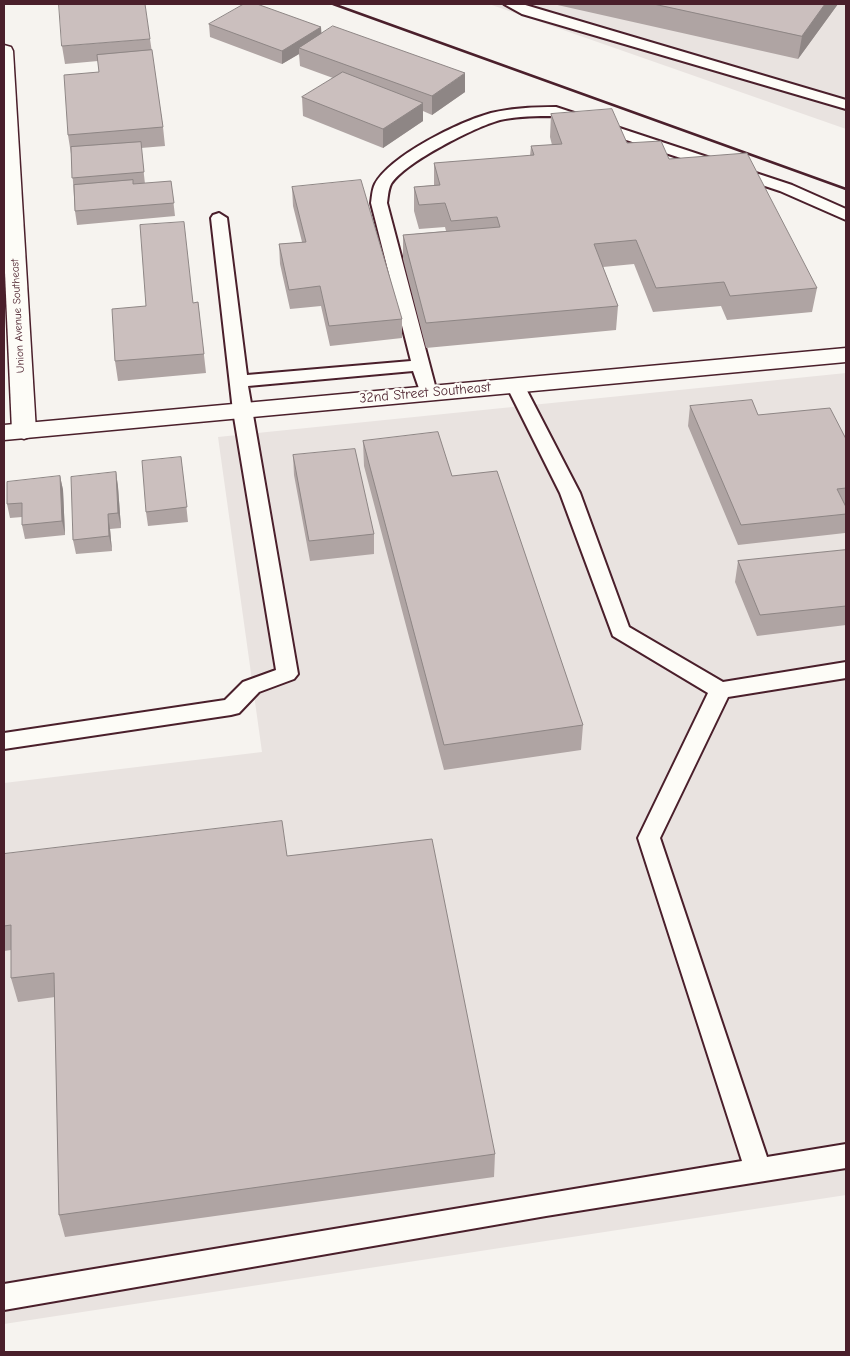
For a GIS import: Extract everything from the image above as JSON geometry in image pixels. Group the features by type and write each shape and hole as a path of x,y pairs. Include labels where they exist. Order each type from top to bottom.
{"street":[{"name":"Union Avenue Southeast","path":"4,51 14,432"},
{"name":"32nd Street Southeast","path":"14,432 846,355"}],"lane":[{"path":"511,4 845,103"},
{"path":"428,393 379,203 383,184 404,164 461,131 495,117 535,111 556,112 786,188 846,215"},
{"path":"4,741 231,707 251,688 287,674 242,411 220,218"},
{"path":"239,382 421,365"},
{"path":"515,385 570,493 620,630 720,690 846,670"},
{"path":"720,690 650,838 758,1170"},
{"path":"4,1297 846,1156"}],"shaded area":[{"path":"489,4 846,4 846,129"},
{"path":"846,373 846,1195 4,1324 4,783 262,752 218,437"}],"building":[{"path":"59,4 145,4 150,39 62,46"},
{"path":"244,4 257,4 321,27 282,51 209,24"},
{"path":"654,4 825,4 802,36"},
{"path":"333,26 465,73 432,96 299,48"},
{"path":"152,50 163,127 68,135 64,75 99,72 97,55"},
{"path":"343,72 423,103 383,129 302,97"},
{"path":"612,109 627,143 661,141 669,159 747,153 817,288 730,296 724,282 656,288 636,240 594,244 618,306 426,323 403,235 500,227 497,217 451,221 445,203 419,205 414,187 440,185 434,163 534,155 531,146 562,144 551,114"},
{"path":"141,142 144,172 72,178 71,147"},
{"path":"133,180 133,184 171,181 174,203 75,211 74,185"},
{"path":"361,180 402,319 329,326 320,286 289,290 279,244 306,242 292,187"},
{"path":"184,222 193,303 198,302 204,354 115,361 112,309 146,306 140,225"},
{"path":"752,400 758,415 830,408 846,439 846,488 837,489 846,507 846,514 741,525 690,406"},
{"path":"438,432 452,476 497,471 583,725 444,745 363,441"},
{"path":"355,449 374,534 309,541 293,455"},
{"path":"181,457 187,507 146,512 142,461"},
{"path":"116,472 118,513 108,514 109,536 73,540 71,477"},
{"path":"60,476 62,521 22,525 22,503 7,504 7,482"},
{"path":"846,550 846,606 760,615 738,561"},
{"path":"282,821 287,856 432,839 495,1154 59,1215 54,973 11,978 11,925 4,926 4,854"}],"railway":[{"path":"333,4 846,189"}]}
